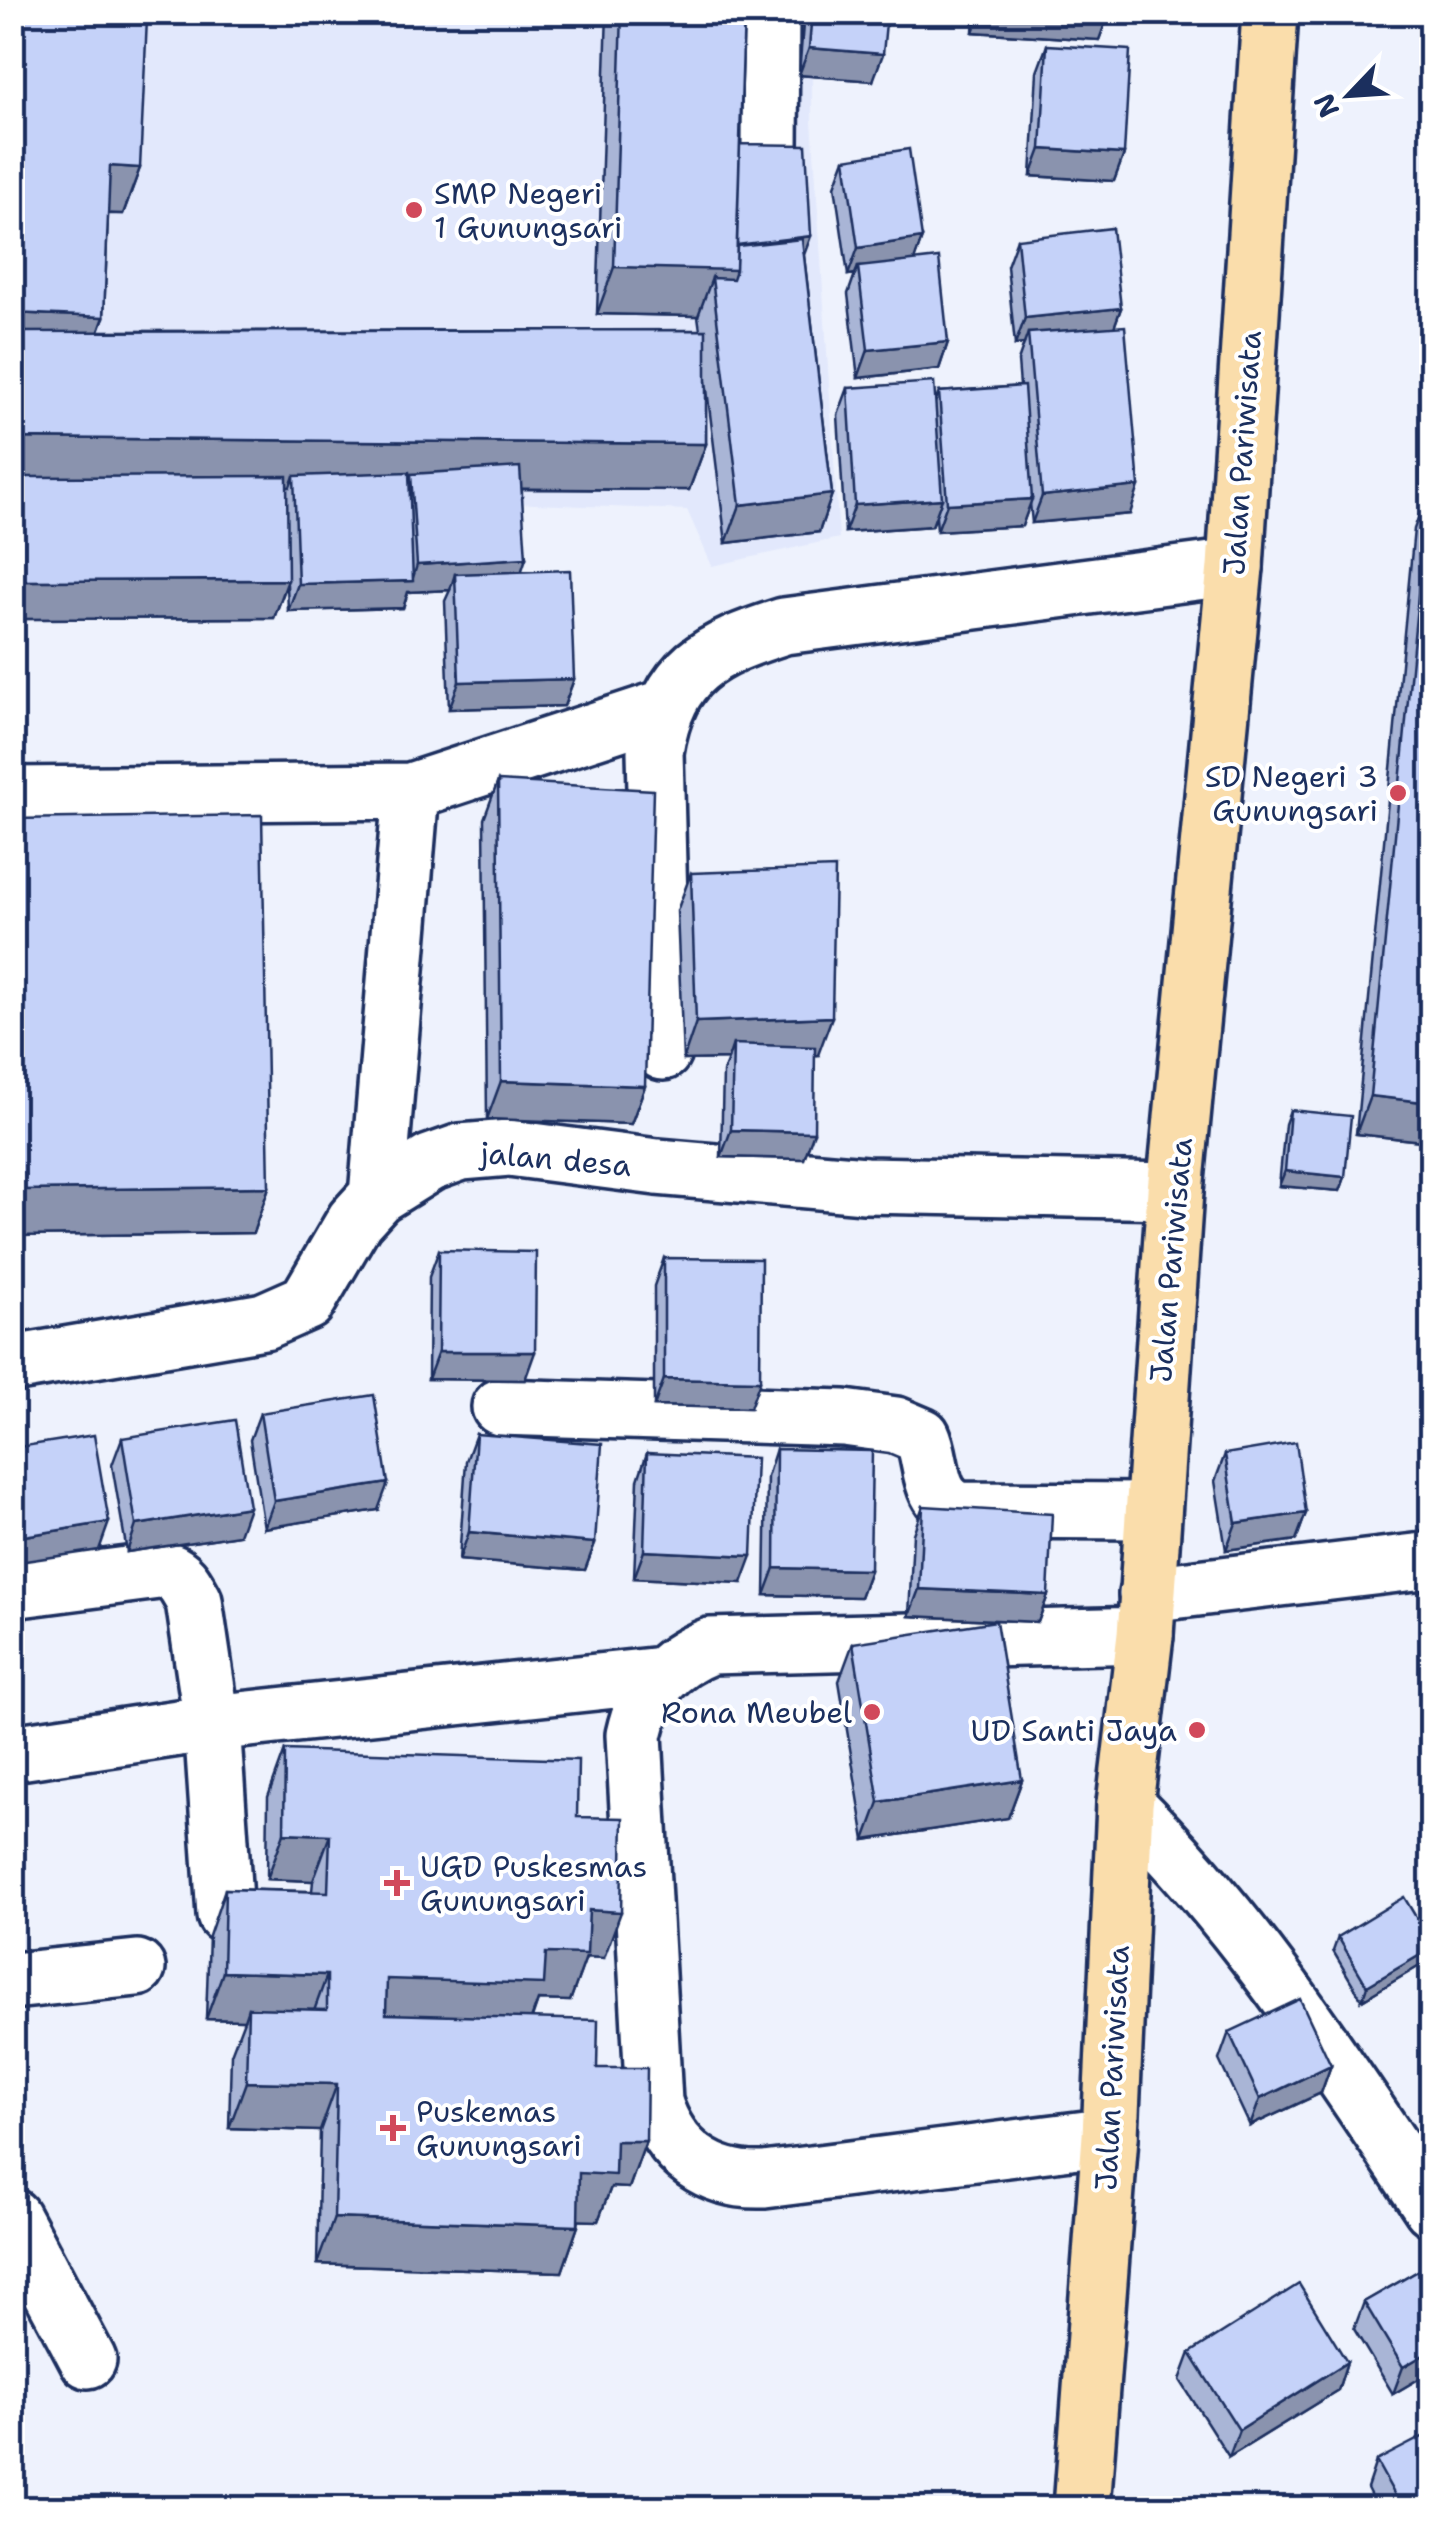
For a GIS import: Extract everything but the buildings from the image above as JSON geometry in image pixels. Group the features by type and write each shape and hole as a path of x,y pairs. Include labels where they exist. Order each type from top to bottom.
{"main road":[{"name":"Jalan Pariwisata","path":"1082,2508 1110,2136 1125,1804 1146,1615 1150,1511 1176,1191 1235,567 1270,12"}],"street":[{"path":"770,150 772,12"},
{"path":"663,1052 655,752 662,709 696,666 730,643 784,626 1235,567"},
{"path":"12,795 410,791 662,709"},
{"path":"377,1196 410,791"},
{"name":"jalan desa","path":"12,1364 264,1320 308,1302 356,1220 377,1196 430,1162 461,1152 510,1148 658,1167 865,1185 1176,1191"},
{"path":"500,1407 844,1418 896,1425 916,1430 922,1436 934,1487 942,1500 959,1510 1150,1511"},
{"path":"1110,2136 748,2180 715,2174 676,2146 654,2102 634,1752 643,1700 662,1675 694,1653 728,1644 1146,1615 1432,1560"},
{"path":"12,1590 166,1570 178,1574 194,1601 212,1723 225,1914"},
{"path":"12,1753 212,1723 662,1675"},
{"path":"1125,1804 1228,1913 1277,1977 1432,2208"},
{"path":"12,1981 138,1968"},
{"path":"12,2217 88,2360"}],"shaded area":[{"name":"SMP Negeri 1 Gunungsari","path":"13,13 812,13 812,120 839,538 712,566 687,510 331,496 13,495"}],"place":[{"name":"SMP Negeri 1 Gunungsari","path":"414,210"},
{"name":"SD Negeri 3 Gunungsari","path":"1398,793"},
{"name":"Rona Meubel","path":"872,1712"},
{"name":"UD Santi Jaya","path":"1197,1730"},
{"name":"UGD Puskesmas Gunungsari","path":"397,1883"},
{"name":"Puskemas Gunungsari","path":"393,2128"}]}
